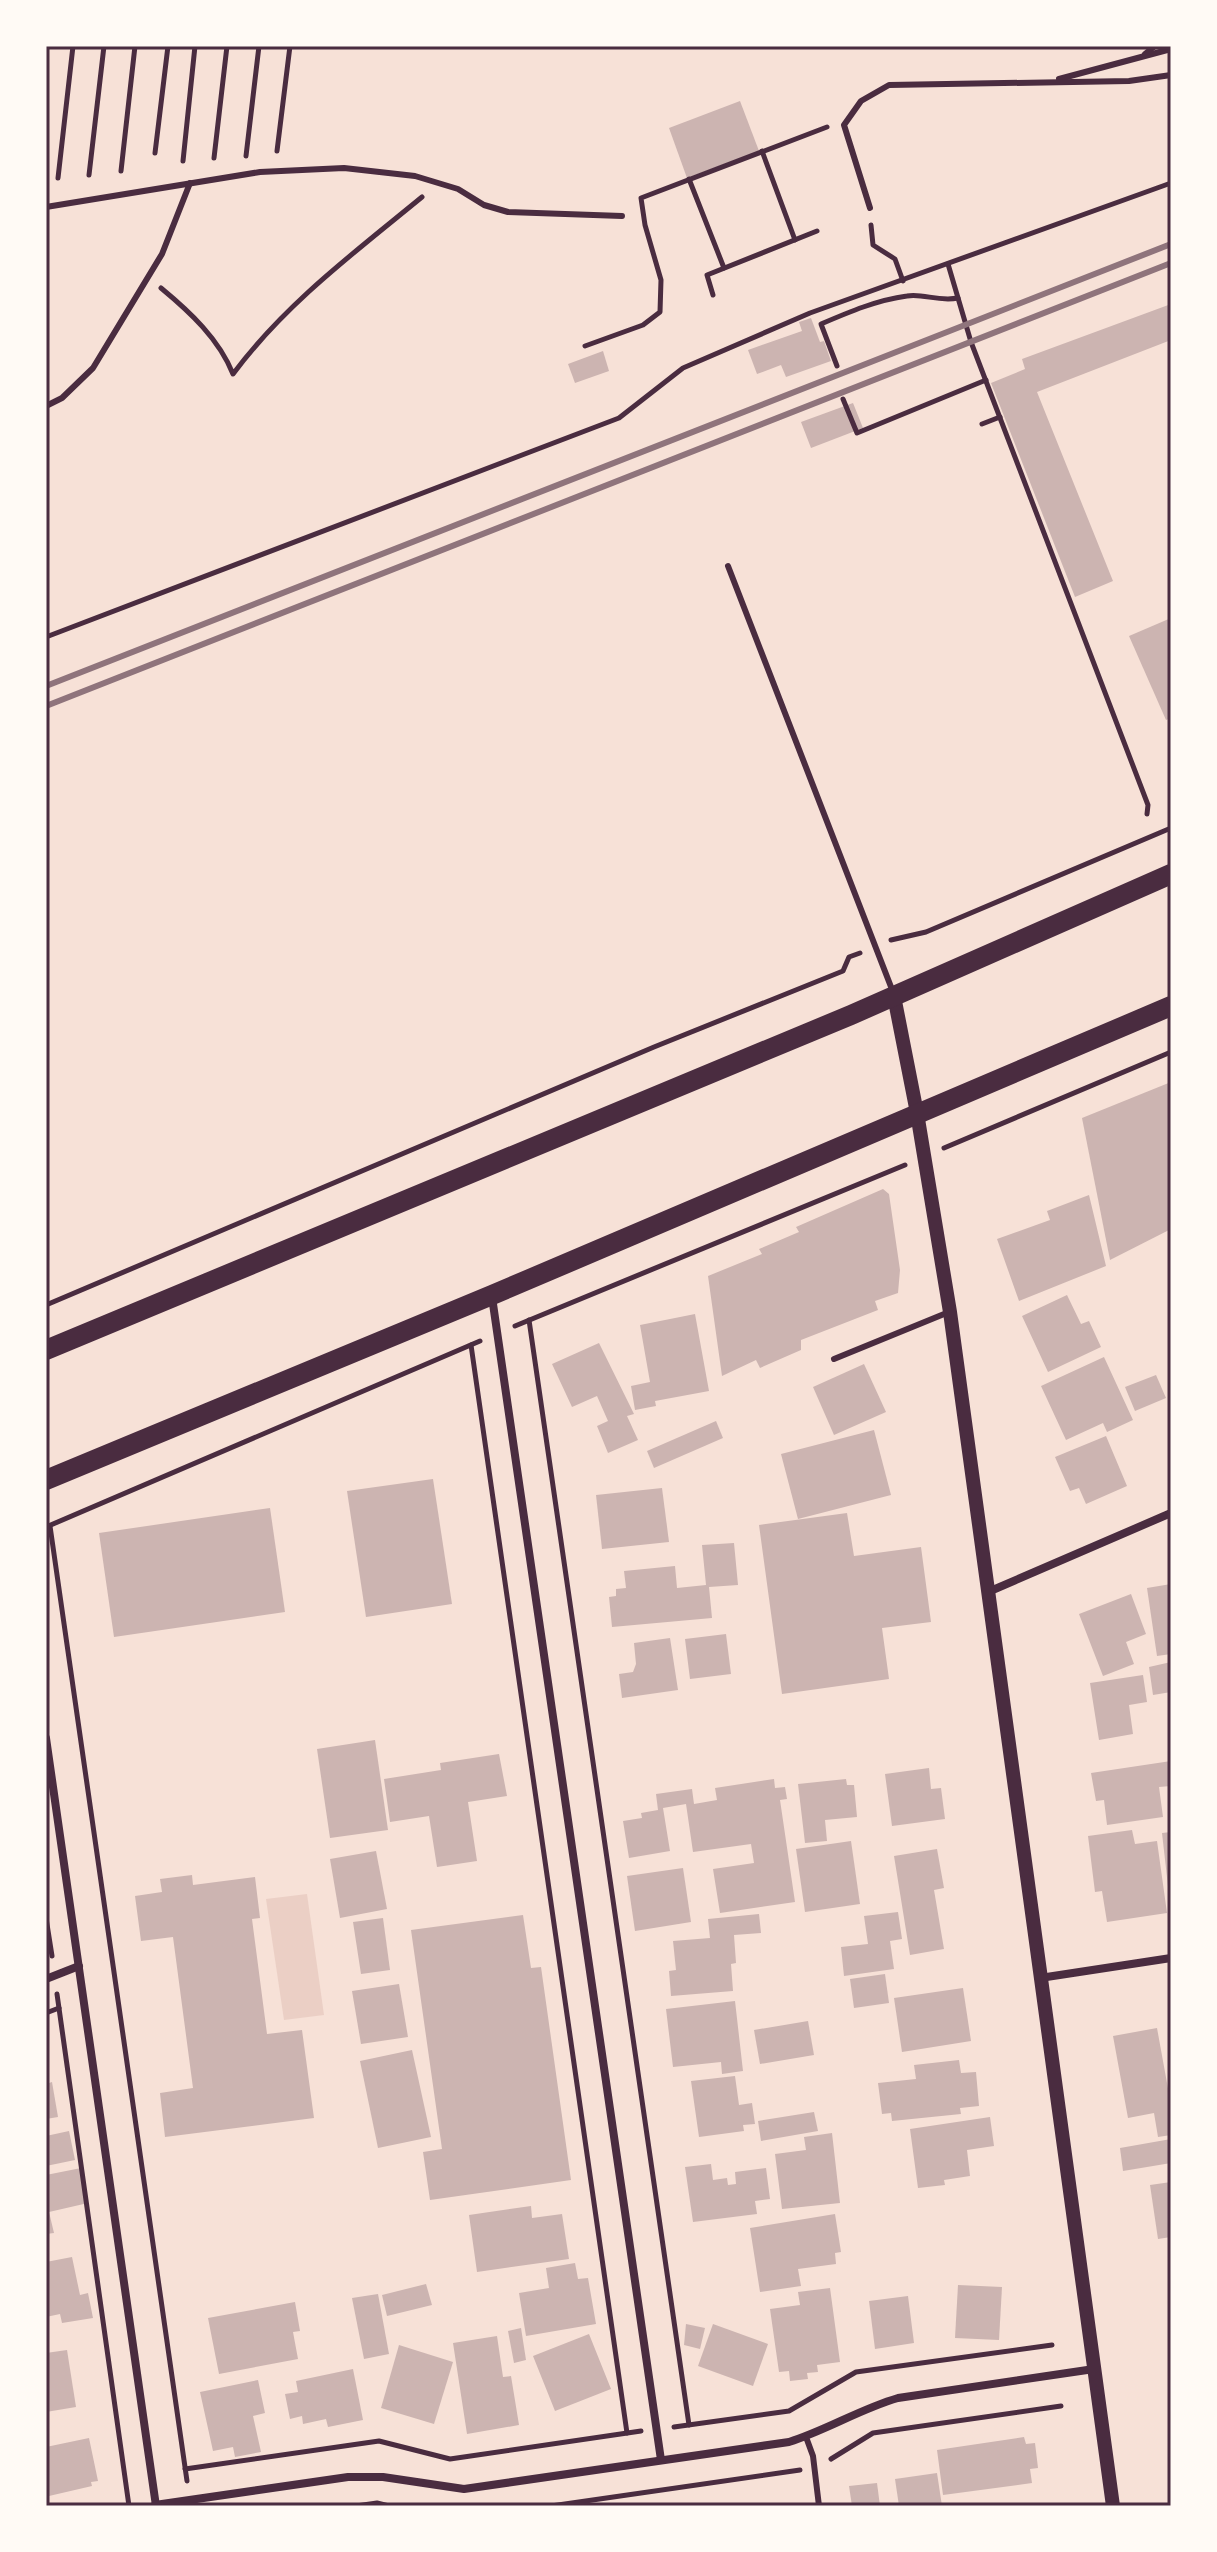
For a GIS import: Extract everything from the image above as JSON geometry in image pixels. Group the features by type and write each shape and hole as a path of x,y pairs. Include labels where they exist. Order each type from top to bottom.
{"highway":[{"path":"46,1350 894,996 1171,874"},
{"path":"46,1480 492,1295 1171,1006"}],"street":[{"path":"894,996 950,1312 1113,2506"},
{"path":"492,1295 661,2460"},
{"path":"987,1592 1171,1513"},
{"path":"46,1738 156,2505 348,2477 383,2477 464,2489 789,2442 872,2405 898,2398 1094,2369"},
{"path":"1040,1978 1171,1958"},
{"path":"50,1977 79,1966"}],"lane":[{"path":"1142,56 1155,46"},
{"path":"1048,83 1171,49"},
{"path":"870,208 844,125 861,101 889,85 1129,81 1171,75"},
{"path":"46,207 260,172 344,168 415,176 458,189 484,205 508,212 622,216"},
{"path":"46,406 62,398 93,368 162,254 190,183"},
{"path":"728,566 894,996"},
{"path":"834,1359 950,1312"},
{"path":"806,2437 813,2456 819,2506"}],"path":[{"path":"58,178 73,46"},
{"path":"89,175 104,46"},
{"path":"121,171 135,46"},
{"path":"155,153 168,46"},
{"path":"183,161 195,46"},
{"path":"214,158 227,46"},
{"path":"245,161 259,46"},
{"path":"277,151 290,46"},
{"path":"585,346 643,325 660,312 661,280 645,225 641,198 820,128 844,125"},
{"path":"762,151 795,240"},
{"path":"689,179 724,268"},
{"path":"46,637 619,418 683,368 816,311 1171,183"},
{"path":"148,277 204,328 221,350 233,374 270,327 299,300 438,184"},
{"path":"870,208 873,245 895,259 903,281"},
{"path":"713,295 707,275 817,231"},
{"path":"948,264 986,380 1148,805 1147,814"},
{"path":"821,324 866,306 910,295 942,301 958,298"},
{"path":"816,311 837,366"},
{"path":"843,399 857,433 986,380"},
{"path":"982,424 1000,417"},
{"path":"46,1305 654,1047 843,971 849,957 926,932 1171,828"},
{"path":"189,2500 48,1526 529,1320 1171,1052"},
{"path":"529,1320 689,2425"},
{"path":"471,1345 627,2433"},
{"path":"46,1918 50,1977 59,2008 129,2506"},
{"path":"46,2013 59,2008"},
{"path":"185,2469 379,2441 450,2459 789,2411 856,2372 1052,2345"},
{"path":"356,2506 377,2503 389,2506"}],"shaded area":[{"path":"307,1894 324,2015 284,2020 266,1899"}],"building":[{"path":"740,101 759,151 687,178 669,128"},
{"path":"1171,304 1171,340 1037,392 1113,581 1075,597 991,383 1025,369 1022,359"},
{"path":"811,318 831,361 786,377 781,365 757,374 748,350 802,331 799,322"},
{"path":"603,351 609,371 575,383 568,364"},
{"path":"853,403 863,428 811,448 801,422"},
{"path":"1171,618 1171,718 1166,720 1129,636"},
{"path":"1171,1082 1171,1229 1110,1260 1082,1118"},
{"path":"883,1189 889,1194 900,1270 898,1293 875,1301 878,1310 801,1340 801,1350 760,1368 756,1360 722,1376 708,1276 762,1254 759,1249 799,1232 796,1227"},
{"path":"1089,1195 1106,1266 1019,1301 997,1239 1050,1220 1047,1211"},
{"path":"1067,1295 1081,1324 1089,1321 1101,1347 1048,1372 1022,1316"},
{"path":"695,1314 709,1391 655,1401 656,1406 635,1410 631,1386 650,1382 640,1325"},
{"path":"599,1343 634,1414 627,1416 638,1440 608,1453 597,1426 608,1421 597,1396 572,1407 552,1364"},
{"path":"1104,1357 1133,1420 1107,1432 1103,1423 1066,1440 1041,1386"},
{"path":"864,1364 886,1412 834,1435 813,1387"},
{"path":"1156,1375 1166,1398 1135,1411 1125,1387"},
{"path":"716,1421 723,1438 654,1468 647,1451"},
{"path":"874,1430 891,1495 798,1519 781,1454"},
{"path":"1106,1436 1127,1486 1086,1504 1079,1488 1070,1491 1055,1457"},
{"path":"433,1479 452,1604 366,1617 347,1491"},
{"path":"662,1488 669,1542 602,1549 596,1495"},
{"path":"270,1508 285,1612 114,1637 99,1533"},
{"path":"847,1513 854,1556 921,1547 931,1622 882,1628 889,1679 782,1694 759,1525"},
{"path":"734,1543 738,1585 709,1587 712,1618 612,1627 609,1597 616,1596 616,1589 626,1588 624,1571 675,1566 677,1588 706,1585 702,1545"},
{"path":"1171,1584 1171,1654 1157,1656 1147,1588"},
{"path":"1131,1594 1146,1634 1126,1642 1134,1664 1103,1676 1079,1614"},
{"path":"726,1634 731,1674 690,1679 685,1639"},
{"path":"670,1638 678,1690 622,1698 619,1674 633,1672 636,1664 634,1643"},
{"path":"1171,1662 1171,1692 1153,1695 1149,1667"},
{"path":"1143,1675 1147,1702 1129,1705 1133,1734 1099,1740 1090,1683"},
{"path":"375,1740 388,1830 330,1838 317,1749"},
{"path":"499,1754 507,1796 468,1802 477,1861 437,1867 429,1816 390,1822 384,1779 441,1770 440,1763"},
{"path":"1171,1761 1171,1786 1159,1787 1163,1817 1107,1825 1104,1800 1096,1801 1091,1773"},
{"path":"929,1768 931,1789 941,1788 945,1819 892,1826 885,1774"},
{"path":"774,1779 775,1788 785,1787 787,1799 780,1800 795,1902 720,1913 713,1869 754,1863 751,1844 693,1852 686,1804 663,1808 670,1851 629,1858 623,1821 642,1818 641,1813 658,1810 656,1794 692,1789 694,1804 717,1800 715,1788"},
{"path":"846,1779 847,1785 854,1785 857,1817 825,1820 827,1841 805,1843 798,1784"},
{"path":"1132,1830 1135,1844 1157,1841 1167,1913 1107,1922 1102,1891 1095,1892 1088,1836"},
{"path":"1171,1832 1171,1895 1169,1895 1162,1833"},
{"path":"851,1841 860,1904 805,1912 796,1849"},
{"path":"937,1849 944,1888 934,1890 944,1949 910,1955 894,1856"},
{"path":"376,1851 387,1909 340,1918 330,1859"},
{"path":"683,1868 691,1922 635,1931 627,1876"},
{"path":"192,1875 193,1885 255,1877 260,1918 252,1919 267,2034 302,2030 314,2118 165,2137 160,2093 193,2088 173,1937 141,1941 135,1896 162,1892 160,1879"},
{"path":"898,1912 902,1939 890,1941 894,1969 844,1976 841,1947 868,1944 864,1916"},
{"path":"759,1914 761,1933 734,1935 736,1963 731,1964 733,1991 671,1996 669,1971 676,1970 673,1941 710,1938 708,1919"},
{"path":"523,1915 531,1968 541,1967 571,2180 430,2200 423,2152 442,2149 411,1930"},
{"path":"383,1918 390,1970 361,1974 353,1922"},
{"path":"885,1974 889,2003 854,2008 850,1979"},
{"path":"399,1984 408,2037 361,2044 352,1991"},
{"path":"963,1988 971,2041 902,2052 894,1998"},
{"path":"735,2001 743,2071 722,2074 721,2062 673,2067 666,2009"},
{"path":"808,2021 814,2055 760,2064 754,2030"},
{"path":"1157,2028 1171,2105 1171,2135 1158,2137 1154,2113 1128,2118 1113,2036"},
{"path":"412,2050 431,2137 378,2148 360,2061"},
{"path":"959,2060 961,2073 976,2072 979,2106 960,2108 961,2114 892,2121 891,2113 882,2114 878,2083 916,2079 914,2065"},
{"path":"735,2076 739,2105 752,2103 755,2124 743,2125 744,2131 699,2137 691,2081"},
{"path":"52,2082 58,2117 46,2119 46,2084"},
{"path":"814,2112 818,2131 761,2141 758,2121"},
{"path":"990,2117 994,2146 967,2150 970,2176 944,2180 945,2185 918,2188 910,2129"},
{"path":"69,2131 75,2160 46,2166 46,2136"},
{"path":"832,2133 840,2203 782,2209 775,2154 806,2150 804,2137"},
{"path":"1171,2139 1171,2163 1123,2171 1120,2148"},
{"path":"711,2164 713,2180 727,2178 728,2185 736,2184 735,2172 766,2168 770,2199 755,2201 757,2214 693,2222 685,2167"},
{"path":"81,2168 88,2203 49,2212 54,2233 46,2234 46,2175"},
{"path":"1171,2182 1171,2237 1158,2239 1150,2185"},
{"path":"531,2206 532,2218 562,2214 569,2259 477,2272 469,2215"},
{"path":"835,2214 841,2252 835,2253 836,2264 798,2269 801,2286 760,2292 750,2228"},
{"path":"72,2257 80,2295 88,2293 93,2318 62,2323 60,2314 46,2317 46,2262"},
{"path":"575,2263 578,2279 588,2278 596,2324 526,2336 519,2293 549,2288 546,2268"},
{"path":"426,2284 432,2305 387,2316 382,2295"},
{"path":"958,2285 1002,2287 999,2340 955,2338"},
{"path":"830,2288 840,2362 817,2365 818,2372 807,2373 808,2379 790,2381 789,2371 779,2372 770,2309 800,2305 798,2292"},
{"path":"378,2294 389,2354 364,2359 352,2298"},
{"path":"908,2296 914,2343 875,2349 869,2301"},
{"path":"295,2302 300,2331 293,2332 298,2359 219,2374 208,2318"},
{"path":"686,2324 705,2328 700,2349 684,2345"},
{"path":"713,2324 768,2344 753,2386 698,2366"},
{"path":"521,2328 526,2360 514,2363 508,2331"},
{"path":"589,2334 611,2389 555,2411 533,2356"},
{"path":"497,2336 503,2377 511,2376 519,2425 467,2434 453,2343"},
{"path":"399,2345 453,2362 434,2424 381,2408"},
{"path":"67,2350 76,2407 46,2412 46,2353"},
{"path":"353,2369 363,2420 328,2427 326,2419 303,2424 302,2416 290,2419 285,2394 298,2392 296,2381"},
{"path":"258,2380 265,2413 253,2416 261,2452 235,2457 233,2447 213,2451 200,2392"},
{"path":"1024,2437 1026,2444 1035,2443 1038,2468 1030,2469 1032,2483 943,2495 937,2450"},
{"path":"89,2438 98,2481 91,2482 92,2486 49,2496 46,2447"},
{"path":"937,2473 942,2506 899,2506 895,2479"},
{"path":"877,2483 880,2506 852,2506 849,2486"}],"railway":[{"path":"46,686 1171,244"},
{"path":"46,706 1171,263"}]}
